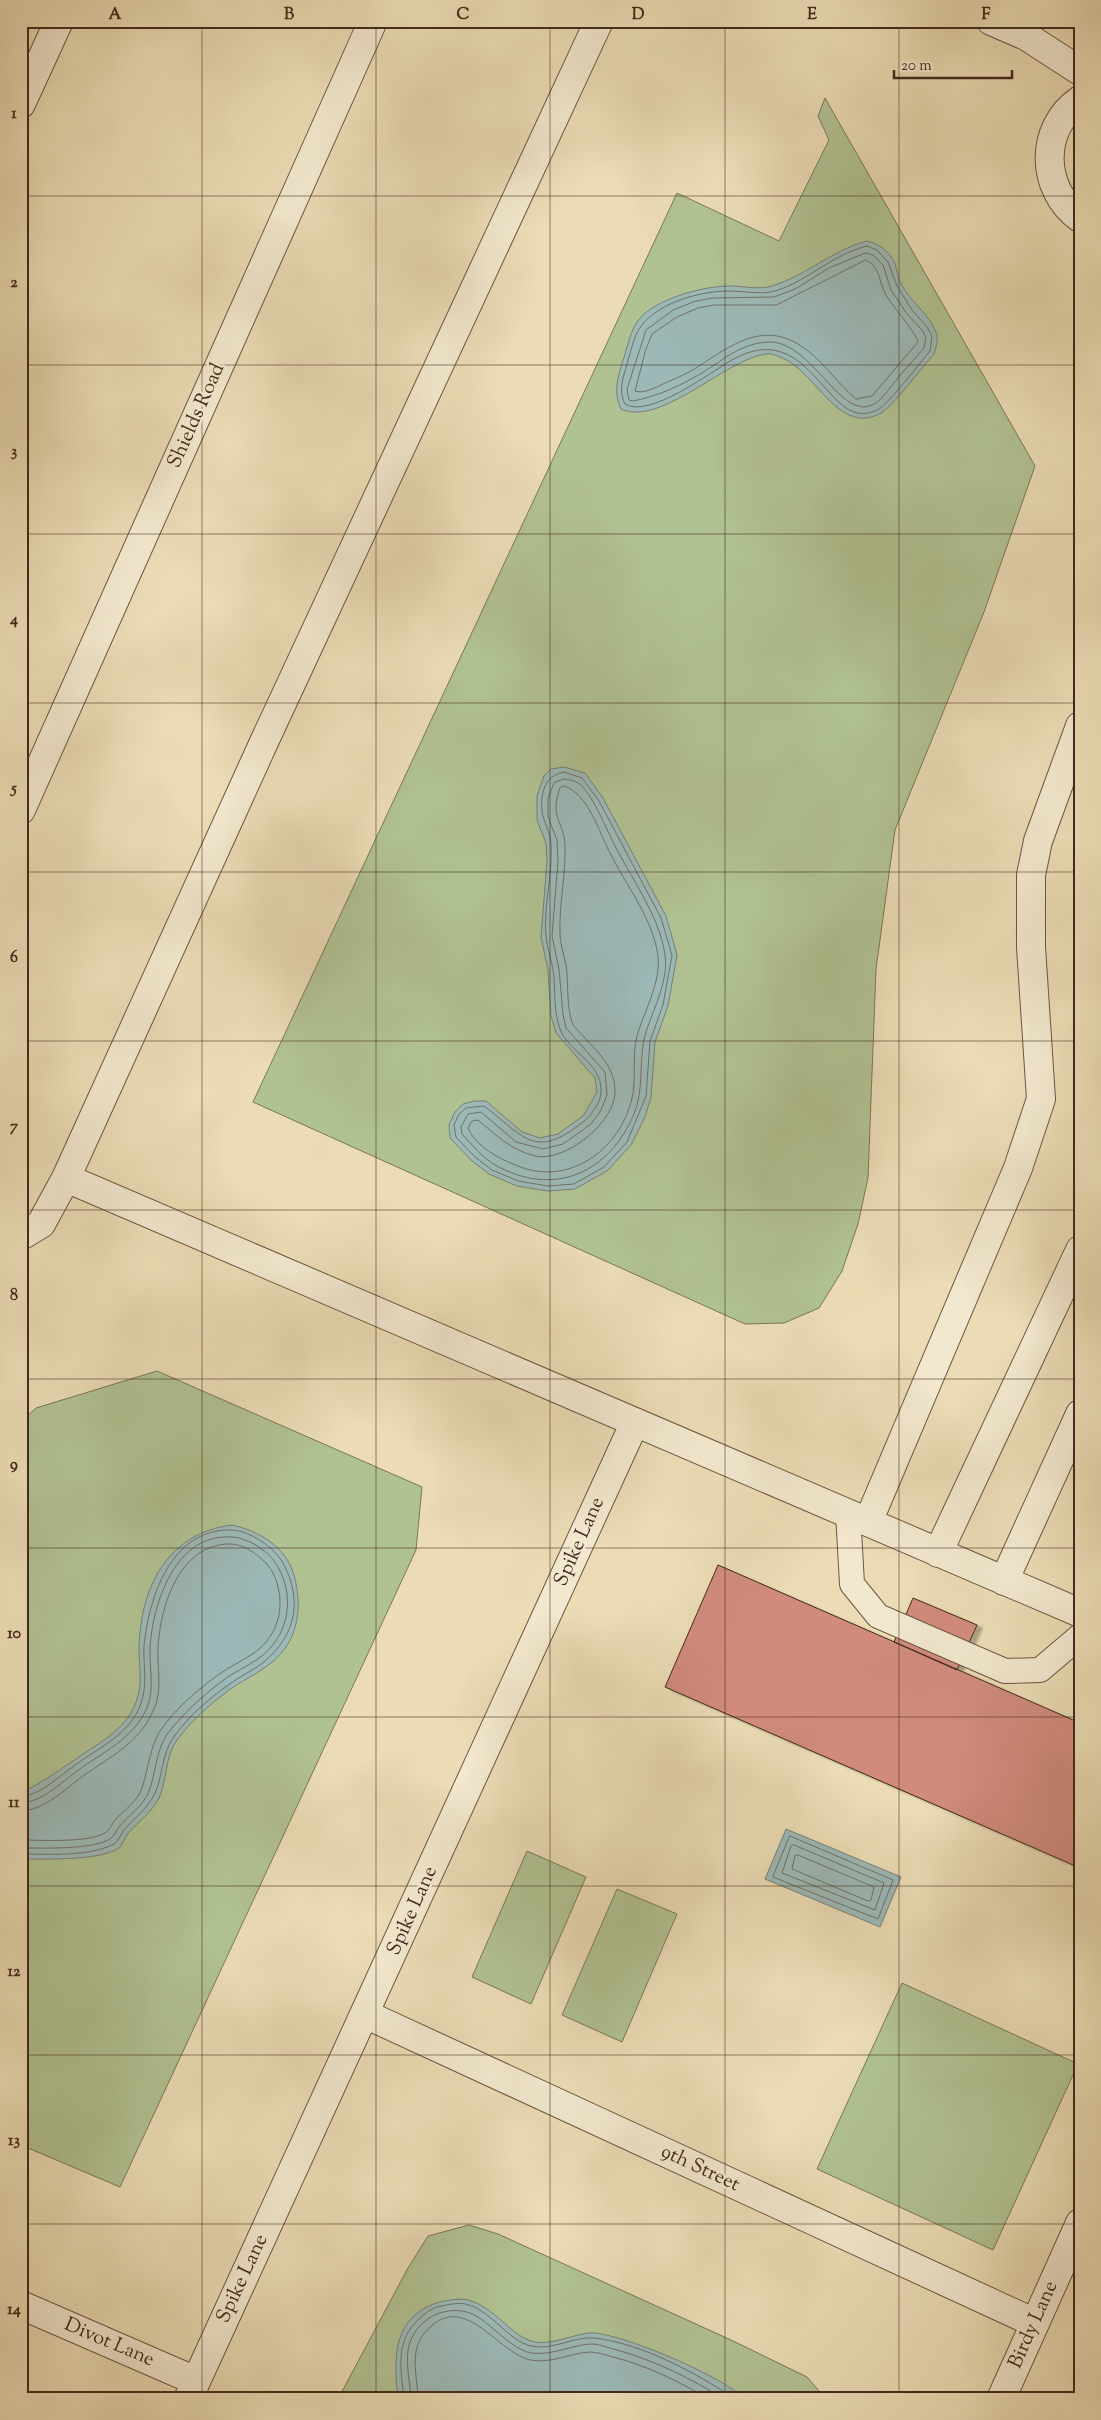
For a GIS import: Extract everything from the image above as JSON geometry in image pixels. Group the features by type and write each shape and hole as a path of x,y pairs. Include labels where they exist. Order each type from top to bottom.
{"street":[{"path":"21,104 59,21"},
{"name":"Shields Road","path":"21,810 373,21"},
{"path":"21,1236 41,1224 66,1178 264,742 599,21"},
{"path":"991,21 1026,36 1080,71"},
{"path":"1080,100 1060,119 1050,142 1049,166 1056,190 1070,211 1080,218"},
{"path":"858,1518 1018,1168 1041,1098 1031,947 1031,875 1038,841 1080,726"},
{"path":"66,1178 1080,1613"},
{"path":"938,1552 1080,1250"},
{"path":"1004,1581 1080,1414"},
{"name":"Spike Lane","path":"192,2390 635,1422"},
{"name":"9th Street","path":"365,2014 1035,2323"},
{"name":"Birdy Lane","path":"1001,2399 1080,2223"},
{"name":"Divot Lane","path":"21,2305 192,2390"}],"lane":[{"path":"858,1518 852,1584 878,1616 1005,1671 1040,1670 1080,1636"}],"green space":[{"path":"825,98 1035,466 984,612 895,830 876,969 868,1178 858,1224 842,1271 819,1308 784,1323 745,1324 253,1102 677,193 779,241 829,140 818,116"},
{"path":"157,1371 422,1487 416,1550 120,2187 21,2145 21,1422 36,1408"},
{"path":"527,1851 586,1877 531,2004 472,1977"},
{"path":"617,1889 677,1914 622,2042 562,2015"},
{"path":"902,1983 1078,2064 993,2250 817,2169"},
{"path":"469,2225 498,2234 731,2340 807,2377 826,2399 338,2399 408,2268 428,2236"}],"water":[{"path":"867,241 881,247 892,258 901,284 931,322 937,335 934,354 900,395 881,413 866,418 852,416 828,399 793,364 773,354 749,359 655,409 637,412 621,409 618,402 617,382 630,338 637,322 654,307 679,295 706,288 730,286 756,288 772,286 796,276 842,250"},
{"path":"564,767 585,773 603,798 666,916 677,955 668,1006 655,1042 651,1097 645,1117 631,1145 607,1171 575,1189 548,1191 517,1186 489,1174 471,1160 450,1138 449,1125 455,1112 463,1104 474,1101 486,1101 522,1132 540,1138 558,1134 584,1115 597,1092 595,1078 556,1033 551,1016 548,970 541,937 547,861 546,843 537,820 537,796 544,776 551,769"},
{"path":"232,1525 252,1531 270,1542 285,1556 290,1565 297,1588 298,1602 298,1615 291,1639 275,1659 214,1701 182,1733 170,1753 159,1798 149,1812 129,1832 119,1848 86,1857 21,1859 21,1793 48,1778 118,1729 136,1702 140,1676 139,1649 141,1626 145,1605 152,1585 162,1567 174,1552 190,1539 209,1530"},
{"path":"786,1829 901,1877 880,1927 765,1879"},
{"path":"461,2299 481,2305 515,2332 531,2341 546,2342 591,2333 624,2340 696,2369 734,2390 744,2399 400,2399 396,2380 397,2352 405,2327 421,2310 433,2304"}],"building":[{"path":"718,1565 1080,1723 1080,1868 665,1687"},
{"path":"913,1598 977,1625 957,1670 894,1642"}]}
